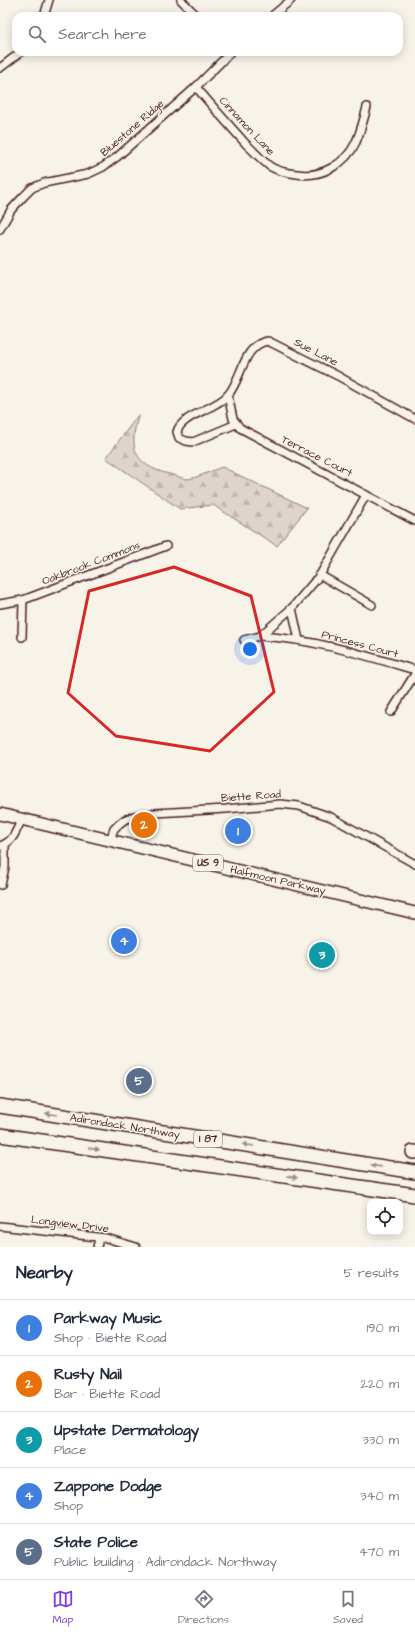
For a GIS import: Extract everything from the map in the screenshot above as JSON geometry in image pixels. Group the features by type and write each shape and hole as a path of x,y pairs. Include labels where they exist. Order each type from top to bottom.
{"highway":[{"name":"Adirondack Northway","path":"0,1106 415,1172"},
{"path":"0,1135 415,1195"}],"main road":[{"name":"Halfmoon Parkway","path":"0,814 415,914"}],"street":[{"path":"45,12 49,0"},
{"path":"181,0 192,12"},
{"path":"277,12 291,0"},
{"path":"0,68 16,56"},
{"name":"Bluestone Ridge","path":"0,229 15,206 32,188 44,183 88,174 103,167 196,87 225,56"},
{"name":"Cinnamon Lane","path":"196,87 239,137 271,167 284,172 305,176 318,175 331,169 346,156 355,144 361,130 366,107"},
{"name":"Sue Lane","path":"228,395 251,350 257,344 268,341 338,376 415,419"},
{"path":"228,395 230,409 236,424 192,442 179,438 176,432 180,424 220,402 228,395"},
{"name":"Terrace Court","path":"236,424 248,433 415,521"},
{"name":"Princess Court","path":"260,636 292,608 320,575 366,495"},
{"name":"Oakbrook Commons","path":"0,604 23,600 166,546"},
{"path":"320,575 372,605"},
{"path":"22,637 23,600"},
{"path":"292,608 299,640"},
{"name":"Princess Court","path":"244,640 260,636 283,637 346,650 415,670"},
{"path":"391,712 415,674"},
{"name":"Biette Road","path":"110,840 114,829 119,824 134,816 154,813 280,804 298,806 331,816 415,864"},
{"path":"1,885 5,867 2,846 15,835 22,819"},
{"name":"Longview Drive","path":"0,1226 106,1238 136,1247"},
{"path":"97,1247 99,1238"}],"highlighted area":[{"path":"174,567 251,596 274,692 210,751 116,736 68,693 89,591"}],"green space":[{"path":"139,414 134,436 134,445 136,453 141,460 148,465 157,470 187,479 222,467 307,508 277,546 213,505 180,509 106,458"}],"place":[{"name":"Rusty Nail","path":"144,825"},
{"name":"Parkway Music","path":"238,831"},
{"name":"Zappone Dodge","path":"124,941"},
{"name":"Upstate Dermatology","path":"322,955"},
{"name":"State Police","path":"139,1081"}]}
